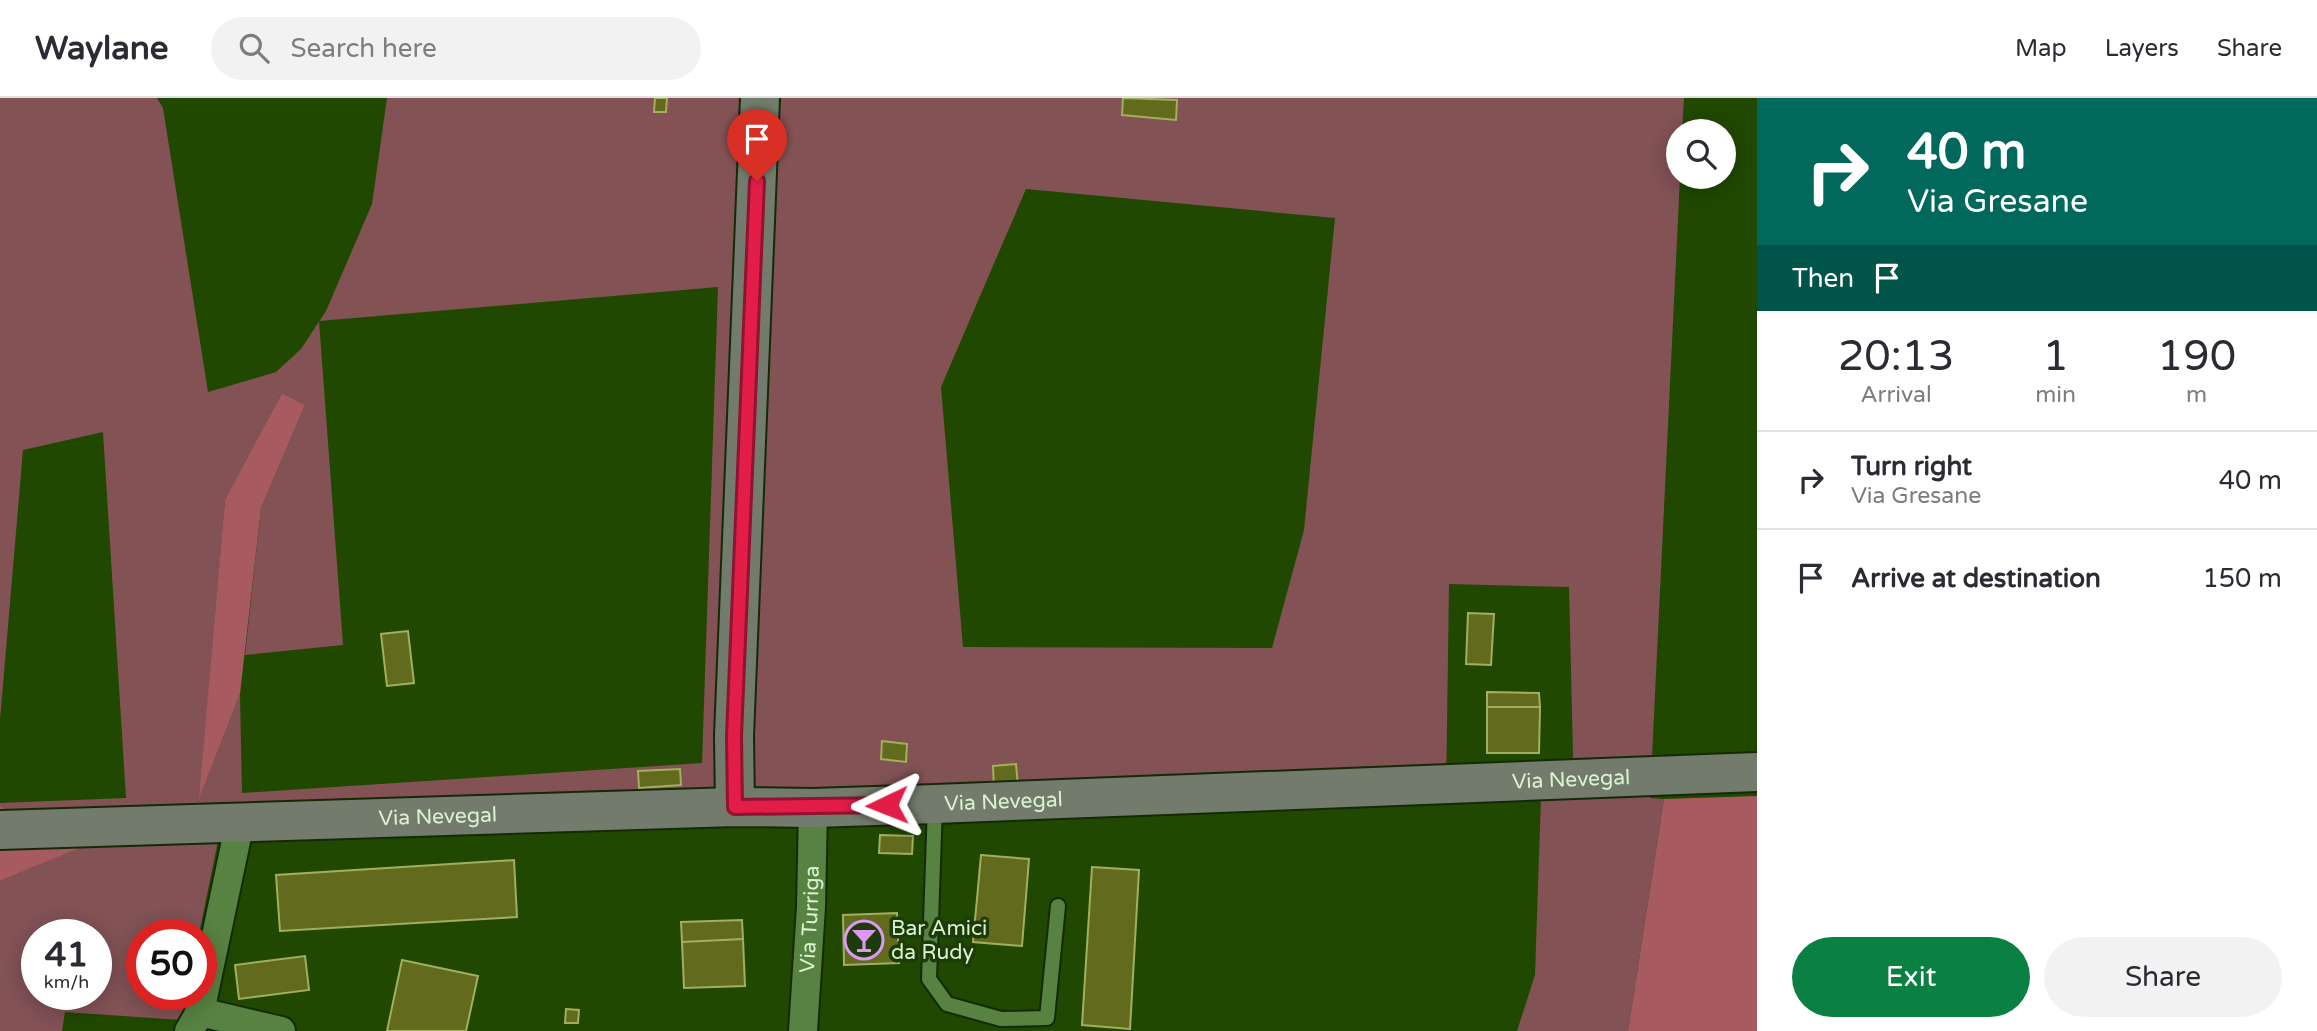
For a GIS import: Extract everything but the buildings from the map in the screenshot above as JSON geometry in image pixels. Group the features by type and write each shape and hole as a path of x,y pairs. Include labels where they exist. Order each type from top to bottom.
{"main road":[{"path":"735,807 734,736 760,98"},
{"name":"Via Nevegal","path":"0,830 735,807 813,808 935,804 1757,772"}],"street":[{"name":"Via Turriga","path":"803,1031 811,907 813,808"},
{"path":"240,822 194,1021 281,1031"}],"lane":[{"path":"935,804 929,979 947,1003 1001,1018 1048,1018 1058,906"}],"shaded area":[{"path":"0,98 157,98 163,108 208,392 276,372 301,349 319,322 343,645 245,655 261,508 305,405 282,393 225,501 200,796 240,694 242,793 702,763 718,287 319,321 326,311 372,204 387,98 1684,98 1683,119 1666,119 1666,189 1679,189 1650,798 1664,799 1628,1031 1517,1031 1535,975 1541,797 1574,797 1569,587 1449,584 1446,798 218,841 202,919 126,919 126,1010 183,1010 181,1020 65,1012 62,1031 0,1031 0,881 83,846 0,806 0,803 126,798 103,432 23,450 0,720","holes":["1026,189 1335,218 1304,530 1272,648 963,647 941,387"]},
{"path":"282,393 305,405 261,508 240,694 199,799 225,500"},
{"path":"1757,796 1757,1031 1628,1031 1664,799"},
{"path":"0,806 84,846 0,881"}],"place":[{"name":"Bar Amici da Rudy","path":"864,940"}],"route":[{"path":"757,181 734,736 735,807 887,805"}]}
